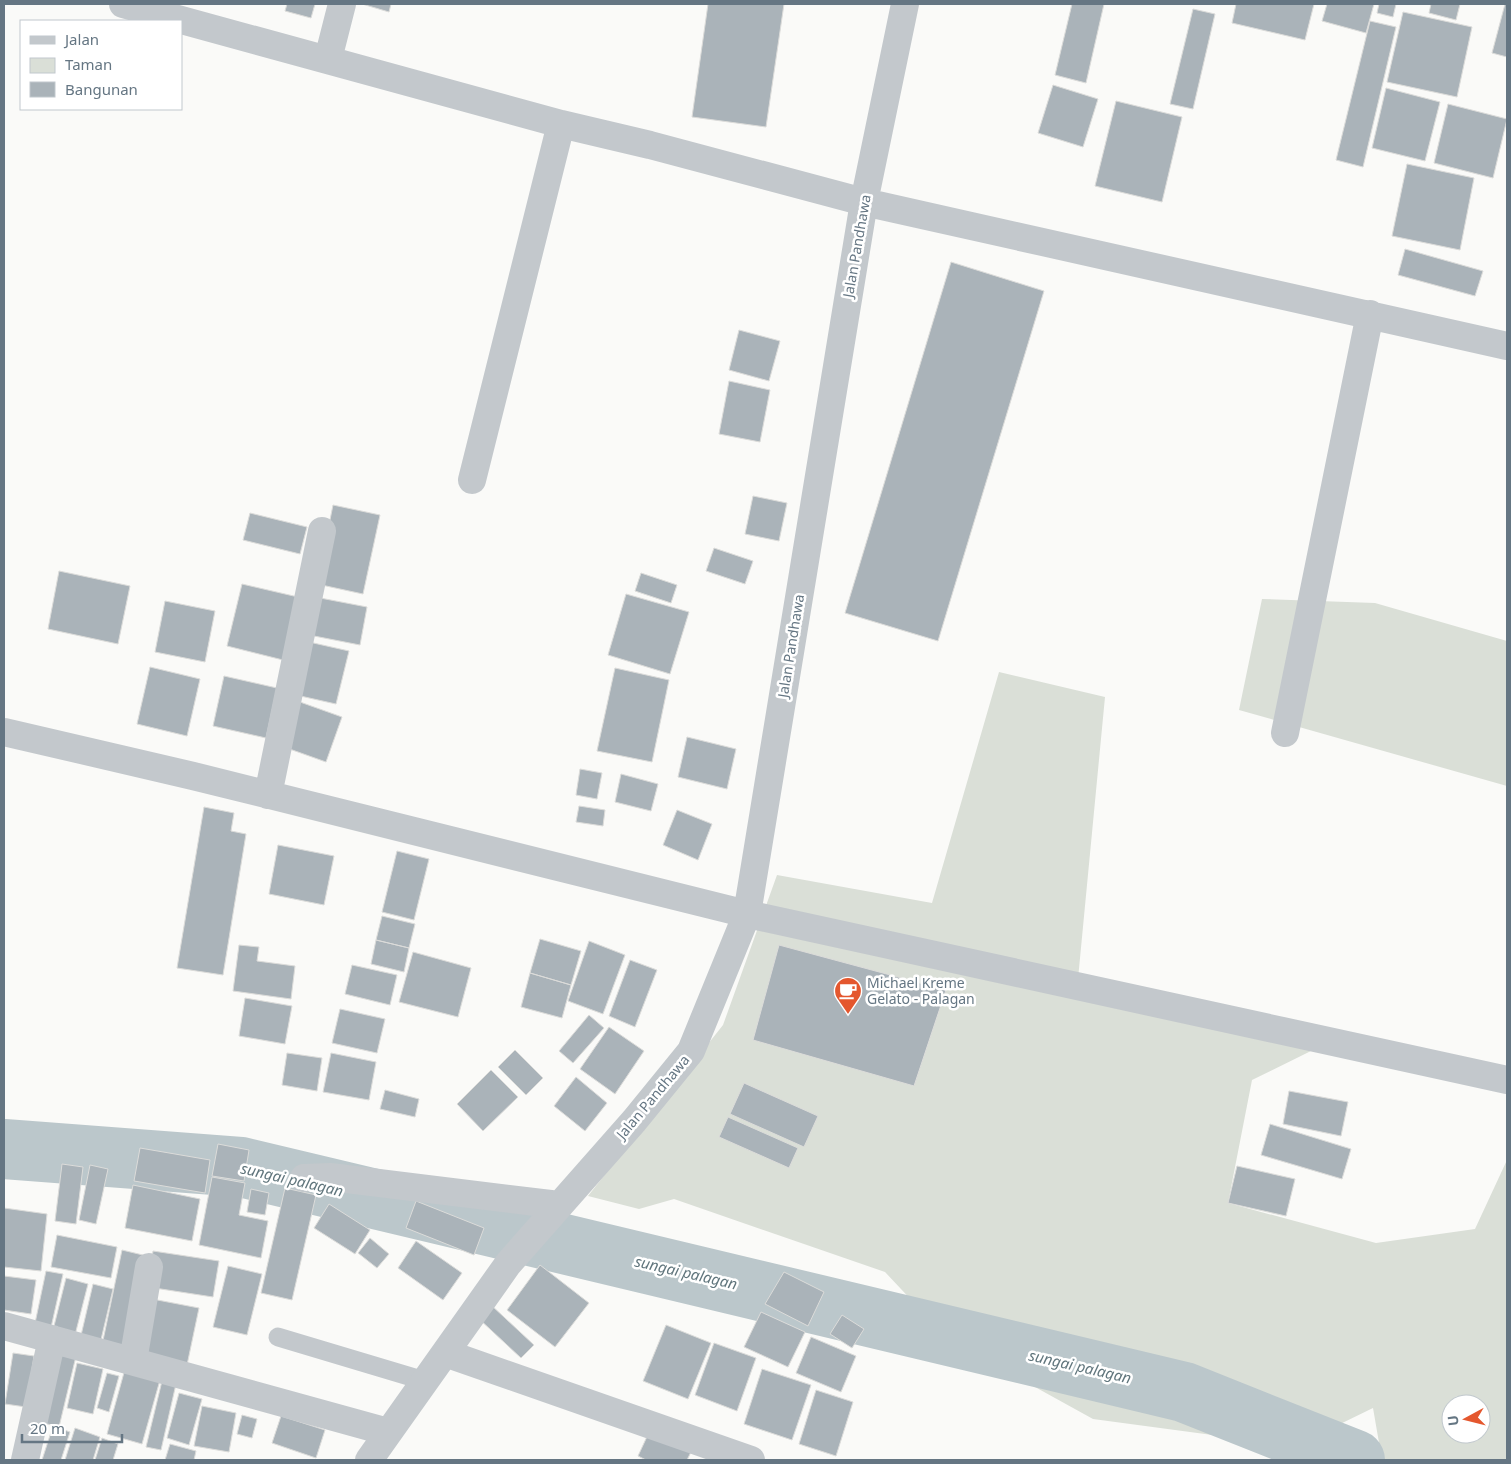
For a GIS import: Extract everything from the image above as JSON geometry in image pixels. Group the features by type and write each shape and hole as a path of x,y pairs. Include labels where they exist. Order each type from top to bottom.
{"street":[{"path":"123,4 561,124 650,145 864,202 1507,346"},
{"path":"328,59 342,4"},
{"name":"Jalan Pandhawa","path":"445,1353 508,1264 634,1121 691,1051 747,914 864,202 905,4"},
{"path":"472,480 561,124"},
{"path":"1285,733 1370,314"},
{"path":"268,795 322,531"},
{"path":"4,732 268,795 747,914 1507,1080"},
{"path":"304,1178 330,1177 559,1204"},
{"path":"133,1361 149,1266"},
{"path":"4,1326 388,1432"},
{"path":"25,1460 52,1339"},
{"path":"369,1460 445,1353 751,1460"}],"lane":[{"path":"278,1337 425,1381"}],"green space":[{"path":"1262,599 1375,603 1507,641 1507,786 1239,710"},
{"path":"999,672 1105,697 1078,979 1315,1049 1252,1080 1228,1203 1376,1243 1475,1229 1507,1160 1507,1460 1382,1460 1373,1408 1295,1446 1093,1419 948,1339 885,1272 674,1199 639,1209 588,1196 723,1025 777,875 932,903"}],"building":[{"path":"287,4 315,4 311,18 285,11"},
{"path":"362,4 391,4 389,12"},
{"path":"708,4 784,4 766,127 692,117"},
{"path":"1072,4 1104,4 1086,83 1055,75"},
{"path":"1236,4 1314,4 1305,40 1232,23"},
{"path":"1327,4 1374,4 1366,33 1322,21"},
{"path":"1379,4 1396,4 1393,17 1377,13"},
{"path":"1431,4 1460,4 1456,20 1429,13"},
{"path":"1505,4 1507,4 1507,57 1492,53"},
{"path":"1193,9 1215,14 1193,109 1170,104"},
{"path":"1403,12 1472,27 1457,97 1387,82"},
{"path":"1370,21 1396,27 1363,167 1336,160"},
{"path":"1053,85 1098,99 1083,147 1038,133"},
{"path":"1386,88 1440,102 1425,161 1372,148"},
{"path":"1116,101 1182,117 1162,202 1095,186"},
{"path":"1448,104 1507,119 1493,178 1434,163"},
{"path":"1407,164 1474,178 1460,250 1392,236"},
{"path":"1405,249 1483,271 1475,296 1398,275"},
{"path":"951,262 1044,291 938,641 845,613"},
{"path":"739,330 780,341 769,381 729,370"},
{"path":"729,381 770,390 760,442 719,434"},
{"path":"753,496 787,503 779,541 745,534"},
{"path":"333,505 380,515 363,594 317,584"},
{"path":"250,513 307,527 300,554 243,540"},
{"path":"714,548 753,561 745,584 706,571"},
{"path":"59,571 130,586 118,644 48,629"},
{"path":"641,573 677,585 671,603 635,591"},
{"path":"242,584 298,597 283,660 227,646"},
{"path":"626,594 689,612 670,674 608,655"},
{"path":"315,597 367,607 360,645 309,635"},
{"path":"165,601 215,611 205,662 155,652"},
{"path":"309,642 349,651 336,704 296,695"},
{"path":"150,667 200,679 187,736 137,724"},
{"path":"615,668 669,680 652,762 597,751"},
{"path":"224,676 277,688 266,738 213,726"},
{"path":"300,702 342,717 326,762 284,747"},
{"path":"687,737 736,749 727,789 678,777"},
{"path":"580,769 602,773 597,799 576,795"},
{"path":"621,774 658,784 651,811 615,802"},
{"path":"579,806 605,810 603,826 576,822"},
{"path":"204,807 234,813 231,831 246,834 223,975 177,968"},
{"path":"677,810 712,824 698,860 663,845"},
{"path":"278,845 334,856 324,905 269,894"},
{"path":"397,851 429,859 414,920 382,912"},
{"path":"382,916 415,924 409,948 376,940"},
{"path":"540,939 581,951 571,985 530,973"},
{"path":"376,940 409,948 404,972 371,964"},
{"path":"589,941 625,955 603,1014 568,1001"},
{"path":"239,945 259,947 257,961 295,966 291,999 233,991"},
{"name":"Michael Kreme Gelato - Palagan","path":"779,945 946,990 914,1086 753,1040"},
{"path":"413,952 471,968 458,1017 399,1002"},
{"path":"630,960 657,970 635,1027 609,1016"},
{"path":"352,965 397,975 390,1005 345,994"},
{"path":"530,973 571,985 562,1018 521,1007"},
{"path":"245,998 292,1006 285,1044 239,1036"},
{"path":"340,1009 385,1019 377,1053 332,1043"},
{"path":"589,1015 604,1028 573,1063 559,1051"},
{"path":"609,1027 644,1051 615,1094 580,1069"},
{"path":"515,1050 543,1078 526,1095 498,1067"},
{"path":"287,1053 322,1058 317,1091 282,1085"},
{"path":"331,1053 376,1062 369,1100 323,1092"},
{"path":"491,1070 518,1097 483,1131 457,1104"},
{"path":"576,1077 607,1103 585,1131 554,1106"},
{"path":"744,1083 818,1116 804,1147 730,1114"},
{"path":"385,1090 419,1099 415,1117 380,1109"},
{"path":"1289,1091 1348,1102 1341,1136 1283,1124"},
{"path":"728,1117 798,1148 789,1168 719,1137"},
{"path":"1270,1124 1351,1149 1342,1179 1261,1155"},
{"path":"218,1144 249,1150 244,1181 212,1176"},
{"path":"140,1148 210,1160 205,1193 134,1181"},
{"path":"62,1164 83,1167 76,1224 55,1221"},
{"path":"90,1165 108,1169 96,1224 79,1220"},
{"path":"1237,1166 1295,1179 1286,1216 1228,1203"},
{"path":"212,1177 245,1183 239,1215 268,1221 261,1258 199,1245"},
{"path":"133,1185 200,1199 192,1241 125,1228"},
{"path":"285,1188 316,1195 292,1300 261,1293"},
{"path":"251,1189 269,1193 265,1215 247,1212"},
{"path":"416,1201 484,1228 474,1255 406,1228"},
{"path":"329,1204 370,1230 355,1254 314,1228"},
{"path":"4,1208 47,1214 41,1271 4,1267"},
{"path":"57,1235 117,1247 111,1278 51,1267"},
{"path":"370,1238 389,1254 377,1268 358,1253"},
{"path":"416,1241 462,1273 443,1300 398,1268"},
{"path":"122,1250 147,1256 126,1355 101,1350"},
{"path":"153,1251 219,1261 213,1297 148,1287"},
{"path":"540,1265 589,1303 555,1347 507,1310"},
{"path":"228,1266 262,1274 247,1335 213,1327"},
{"path":"46,1271 63,1274 50,1332 34,1328"},
{"path":"784,1272 824,1292 808,1326 765,1304"},
{"path":"4,1276 36,1280 31,1314 4,1310"},
{"path":"66,1278 88,1284 74,1339 52,1334"},
{"path":"93,1284 113,1289 99,1348 79,1344"},
{"path":"147,1298 199,1308 187,1365 135,1354"},
{"path":"490,1304 534,1345 521,1358 477,1317"},
{"path":"761,1312 805,1332 788,1367 744,1347"},
{"path":"842,1315 864,1329 852,1348 830,1334"},
{"path":"666,1325 711,1343 688,1399 643,1381"},
{"path":"811,1337 856,1356 841,1392 796,1373"},
{"path":"714,1343 756,1358 737,1411 695,1395"},
{"path":"55,1346 77,1352 59,1427 36,1421"},
{"path":"13,1353 34,1356 26,1407 5,1404"},
{"path":"77,1363 103,1369 93,1414 67,1408"},
{"path":"125,1369 160,1380 142,1444 107,1434"},
{"path":"762,1369 811,1385 792,1440 744,1424"},
{"path":"107,1373 119,1376 109,1412 97,1408"},
{"path":"162,1381 176,1384 161,1450 146,1447"},
{"path":"816,1390 853,1402 836,1456 799,1444"},
{"path":"179,1393 202,1399 189,1445 167,1438"},
{"path":"202,1406 236,1413 229,1452 194,1446"},
{"path":"242,1415 257,1419 252,1438 237,1434"},
{"path":"281,1416 325,1430 316,1458 272,1443"},
{"path":"53,1426 70,1432 61,1460 42,1460"},
{"path":"75,1428 100,1437 93,1460 65,1460"},
{"path":"651,1428 693,1448 687,1460 646,1460 638,1456"},
{"path":"102,1438 118,1444 113,1460 95,1460"},
{"path":"170,1444 196,1451 194,1460 165,1460"}],"waterway":[{"name":"sungai palagan","path":"4,1149 241,1167 1184,1392 1355,1460"}],"place":[{"name":"Michael Kreme Gelato - Palagan","path":"848,1015"}]}
